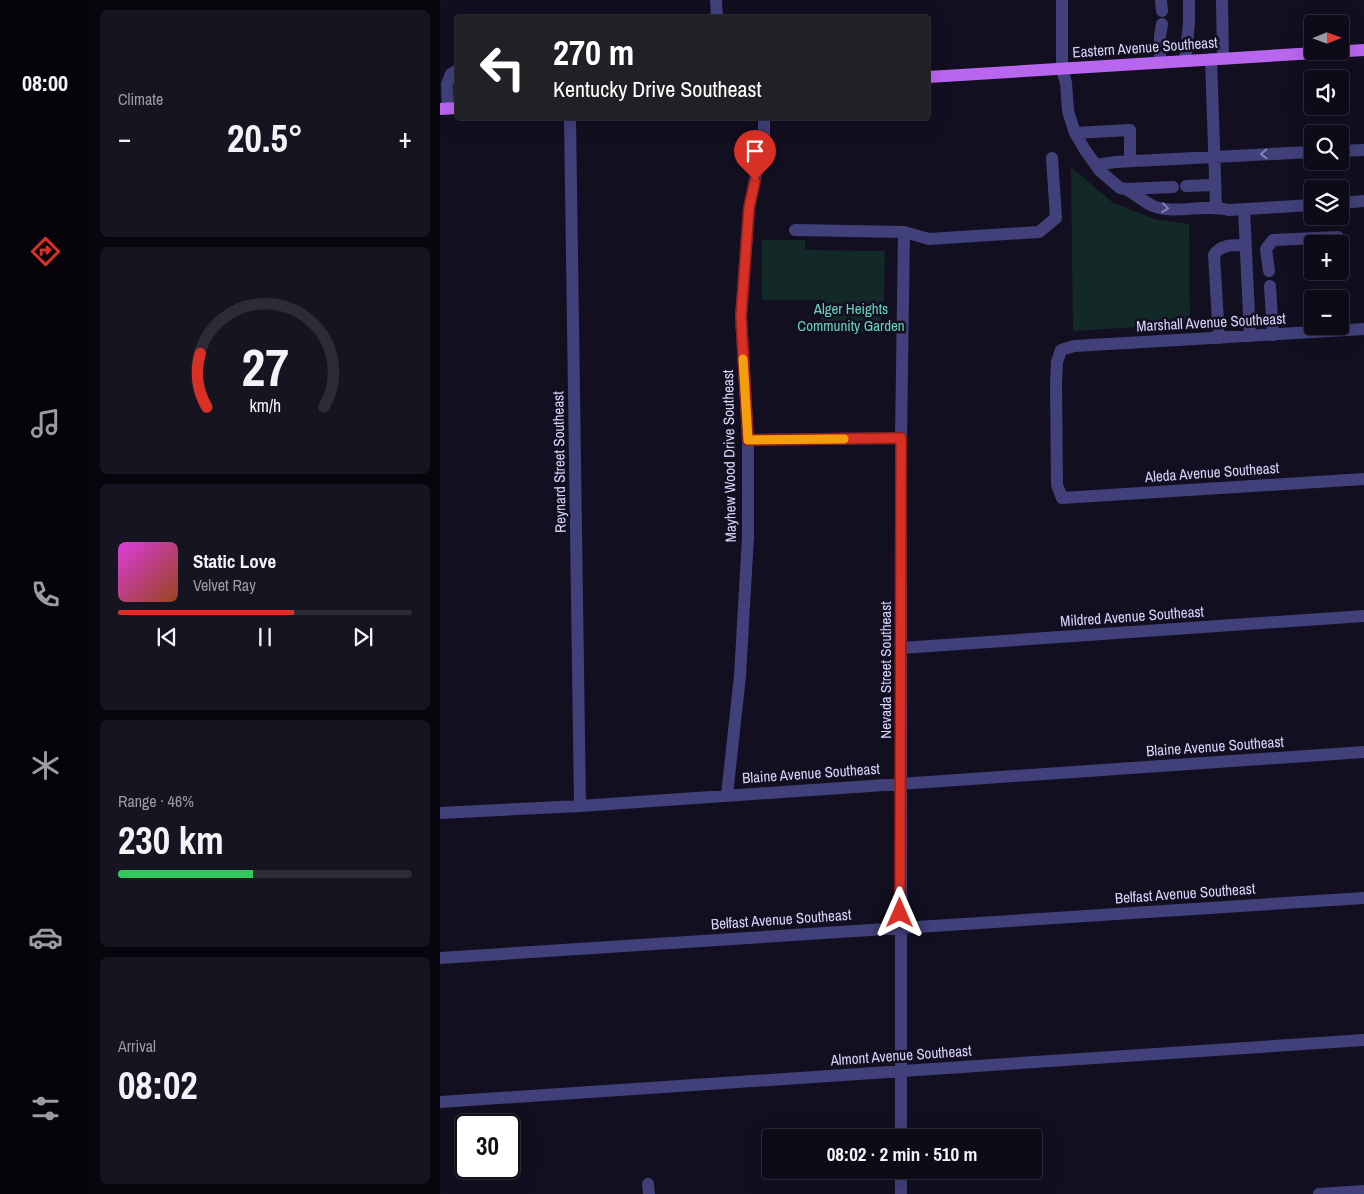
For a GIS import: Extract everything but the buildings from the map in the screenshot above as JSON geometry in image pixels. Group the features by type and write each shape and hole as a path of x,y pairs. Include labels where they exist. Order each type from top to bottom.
{"main road":[{"name":"Eastern Avenue Southeast","path":"930,77 1364,50"}],"street":[{"path":"716,0 716,15"},
{"path":"1062,0 1062,69 1066,83 1068,111 1075,133 1100,171 1120,188 1172,187"},
{"path":"1185,61 1189,23 1189,0"},
{"path":"1216,206 1214,157 1217,59 1222,0"},
{"path":"1160,63 1162,24"},
{"path":"448,108 448,84 451,74 455,72"},
{"name":"Reynard Street Southeast","path":"570,120 580,806"},
{"name":"Mayhew Wood Drive Southeast","path":"727,796 740,676 748,537 748,440 741,317 749,208 764,135 764,120"},
{"path":"1075,133 1130,130 1130,161"},
{"path":"1349,151 1364,150"},
{"path":"1096,165 1130,161 1304,152"},
{"path":"795,230 904,232 929,239 1040,232 1056,218 1052,158"},
{"path":"1186,186 1215,184"},
{"path":"1126,189 1154,206 1170,209 1216,206 1229,210 1304,205"},
{"path":"1349,202 1364,201"},
{"path":"1244,209 1250,336"},
{"name":"Nevada Street Southeast","path":"901,1129 901,438 904,232"},
{"path":"1269,271 1266,249 1273,240 1304,238"},
{"path":"1219,338 1214,255 1218,250 1226,246 1245,245"},
{"path":"1270,286 1272,335"},
{"name":"Marshall Avenue Southeast","path":"1062,498 1057,485 1056,392 1057,362 1061,350 1074,346 1364,329"},
{"path":"748,440 901,438"},
{"name":"Aleda Avenue Southeast","path":"1062,498 1364,479"},
{"name":"Mildred Avenue Southeast","path":"901,648 1364,616"},
{"name":"Blaine Avenue Southeast","path":"440,813 580,806 1364,752"},
{"name":"Belfast Avenue Southeast","path":"440,958 1364,898"},
{"name":"Almont Avenue Southeast","path":"440,1102 1364,1040"},
{"path":"900,1194 901,1179"},
{"path":"1318,1194 1364,1191"}],"green space":[{"path":"1071,167 1112,202 1154,219 1189,224 1190,324 1073,331"},
{"name":"Alger Heights Community Garden","path":"762,240 805,240 805,250 885,251 884,301 881,301 881,332 821,332 821,300 762,300"}],"slow traffic":[{"path":"743,359 748,440 844,439"}],"route":[{"path":"755,181 749,208 741,317 748,440 901,438 900,913"}]}
